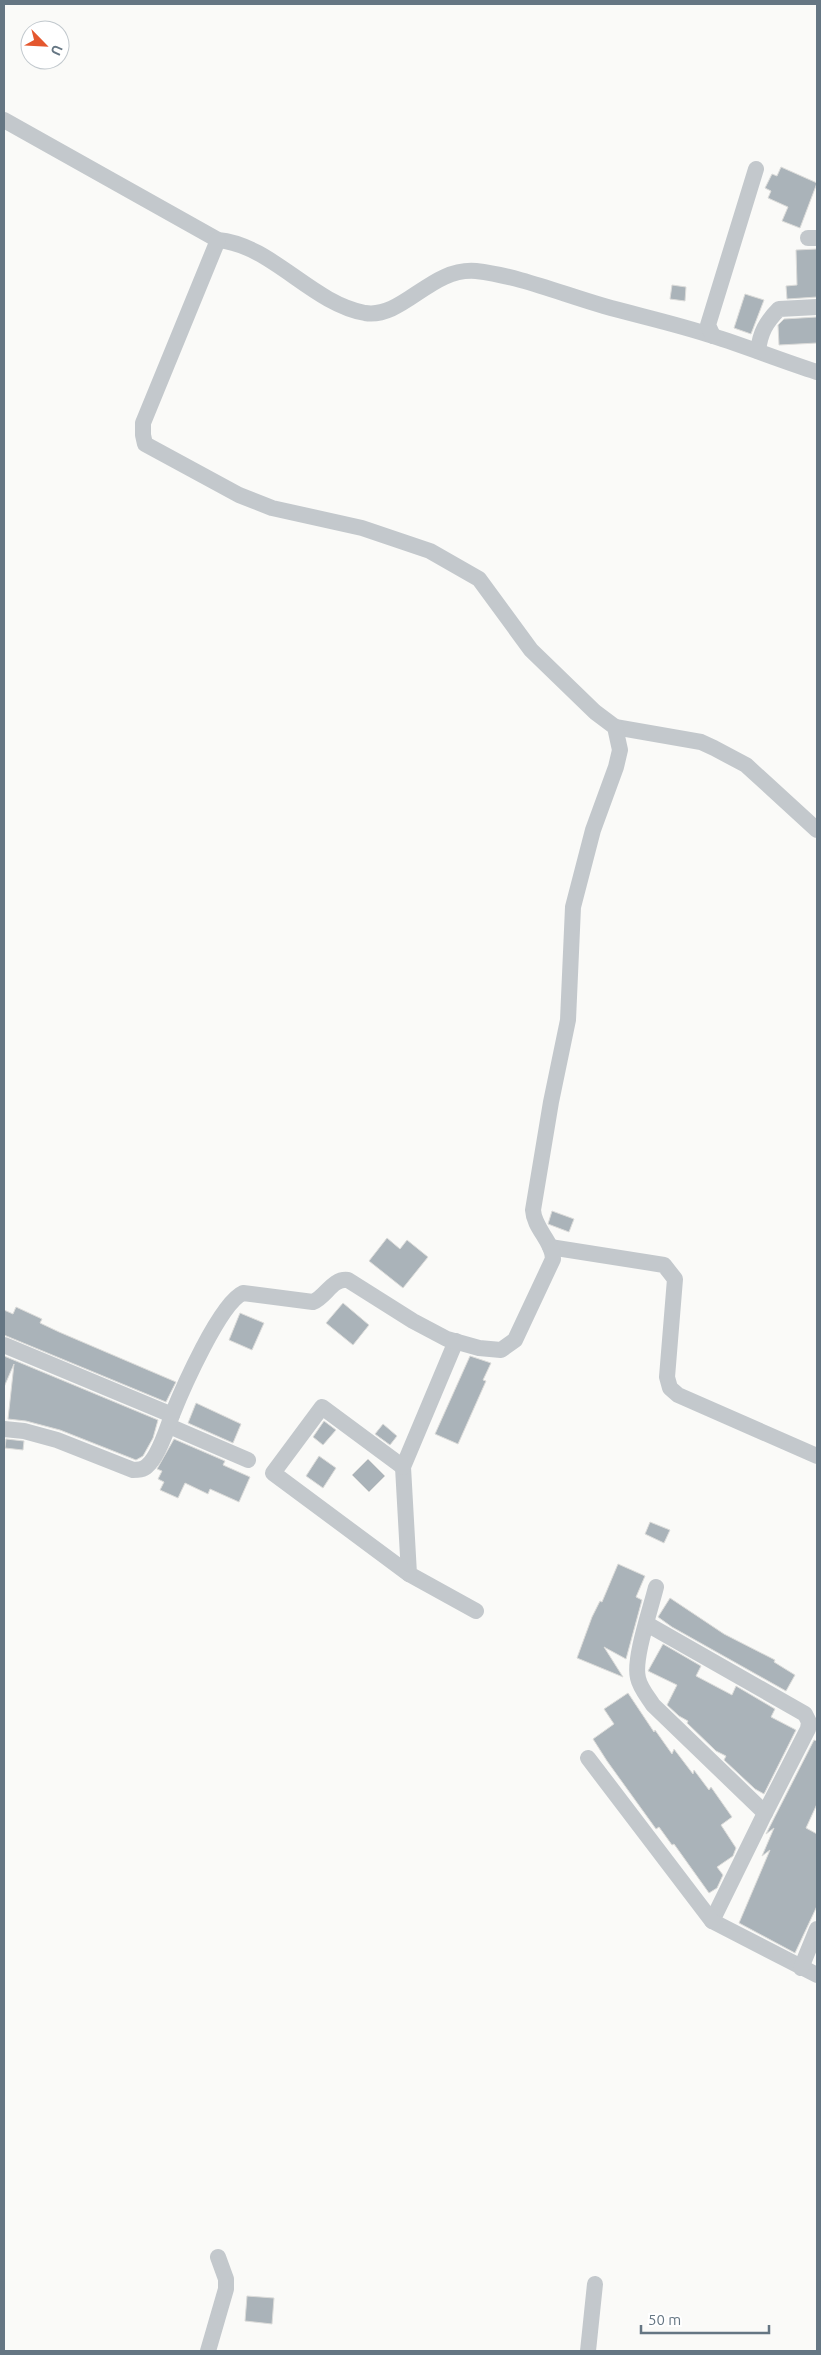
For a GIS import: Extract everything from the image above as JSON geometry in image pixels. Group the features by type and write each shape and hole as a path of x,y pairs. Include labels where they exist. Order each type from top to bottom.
{"street":[{"path":"4,120 218,240 241,244 336,302 367,313 380,312 396,306 441,277 474,271 534,285 713,336 817,372"},
{"path":"713,336 708,325 756,169"},
{"path":"218,240 143,422 143,435 146,444 239,495 256,502 282,512 362,528 430,551 473,574 486,587 521,639 531,650 595,712 615,727 701,742 714,748 746,765 817,830"},
{"path":"758,351 760,338 767,320 779,309 817,307"},
{"path":"4,1429 24,1431 57,1440 133,1470 141,1470 149,1465 195,1362 235,1298 243,1293 313,1302 320,1300 334,1284 348,1280 413,1321 456,1342 494,1350 501,1350 512,1344 553,1259 550,1247 535,1223 533,1210 551,1102 568,1020 573,906 593,830 616,767 620,750 615,727"},
{"path":"620,750 630,740 644,733"},
{"path":"550,1247 664,1265 675,1279 668,1377 670,1388 678,1395 817,1456"},
{"path":"410,1574 403,1467 456,1342"},
{"path":"4,1345 170,1421 248,1460"},
{"path":"403,1467 322,1407 273,1473 410,1574 476,1611"},
{"path":"656,1587 637,1663 638,1678 645,1693 653,1705 765,1813"},
{"path":"647,1624 805,1714 809,1722 808,1729 712,1921"},
{"path":"588,1758 712,1921 817,1975"},
{"path":"801,1968 817,1929"},
{"path":"208,2351 226,2289 226,2279 218,2257"},
{"path":"588,2351 595,2284"}],"building":[{"path":"781,167 817,183 800,228 782,221 788,207 768,198 771,191 765,188 772,174 777,176"},
{"path":"817,249 817,297 787,299 786,286 797,285 796,250"},
{"path":"672,285 686,287 685,301 670,299"},
{"path":"745,294 764,300 751,334 734,328"},
{"path":"817,317 817,343 779,345 778,325 784,319"},
{"path":"552,1211 574,1219 569,1232 548,1224"},
{"path":"387,1238 400,1249 407,1240 428,1257 403,1288 369,1261"},
{"path":"343,1303 369,1325 353,1345 326,1323"},
{"path":"16,1307 42,1319 40,1323 59,1332 176,1382 166,1402 4,1335 4,1310 13,1314"},
{"path":"240,1313 264,1323 252,1350 229,1340"},
{"path":"4,1356 158,1420 153,1438 143,1456 136,1460 60,1430 26,1421 8,1419 14,1364 4,1387"},
{"path":"470,1356 491,1363 483,1380 486,1381 458,1444 435,1434"},
{"path":"196,1403 241,1424 233,1443 188,1423"},
{"path":"324,1421 336,1430 323,1445 313,1437"},
{"path":"383,1424 397,1436 390,1445 375,1434"},
{"path":"6,1439 24,1441 23,1450 5,1448"},
{"path":"174,1439 225,1461 223,1465 250,1477 239,1502 210,1489 208,1494 185,1483 178,1498 160,1490 164,1482 158,1479 162,1471 157,1469"},
{"path":"319,1456 336,1468 323,1488 306,1476"},
{"path":"368,1459 385,1476 369,1492 352,1475"},
{"path":"650,1522 670,1530 664,1543 645,1534"},
{"path":"618,1564 645,1576 636,1597 642,1600 626,1659 604,1647 623,1677 577,1658 592,1617 600,1601 602,1602"},
{"path":"670,1598 724,1634 775,1660 774,1662 795,1675 786,1691 672,1627 658,1617"},
{"path":"663,1644 701,1666 696,1676 732,1695 736,1686 775,1709 771,1717 796,1730 764,1794 755,1789 724,1760 726,1756 716,1751 687,1723 688,1721 667,1705 677,1685 648,1671"},
{"path":"628,1693 654,1732 655,1730 672,1754 674,1749 693,1774 694,1770 709,1790 711,1787 732,1817 721,1825 736,1848 733,1856 717,1867 723,1875 717,1888 709,1893 674,1844 672,1845 659,1827 656,1829 593,1739 614,1724 604,1709"},
{"path":"814,1740 817,1741 817,1804 806,1828 817,1834 817,1906 795,1953 739,1923 770,1850 762,1856 774,1828 766,1834"},
{"path":"247,2296 274,2298 272,2324 245,2321"}]}
